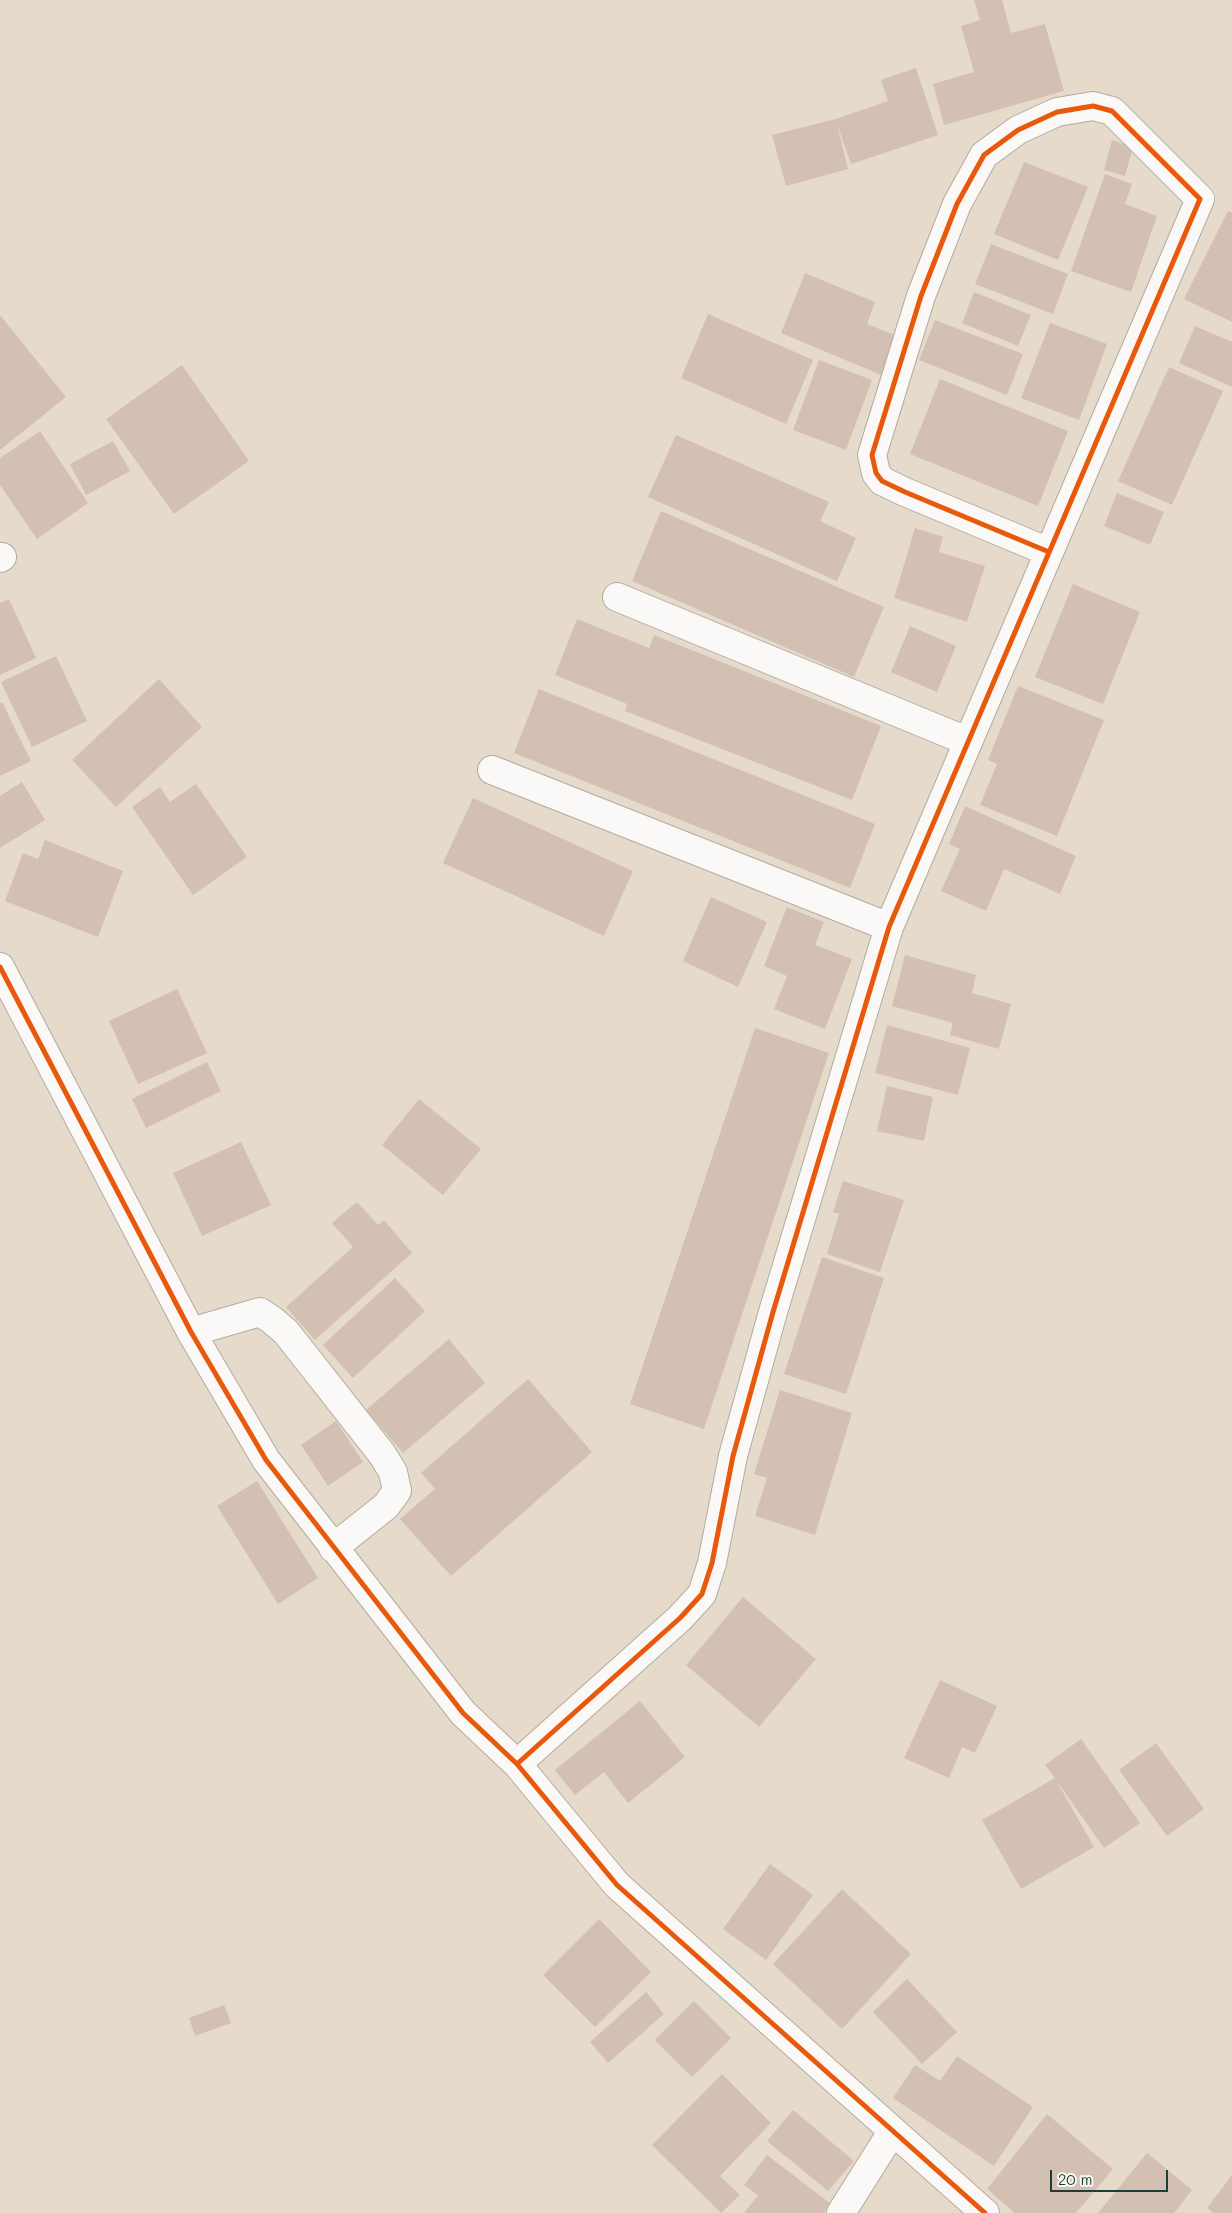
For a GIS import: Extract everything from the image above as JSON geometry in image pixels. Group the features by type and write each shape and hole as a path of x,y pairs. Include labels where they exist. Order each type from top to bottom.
{"street":[{"path":"517,1764 680,1618 702,1594 712,1563 733,1456 772,1312 889,927 1200,199 1112,111 1094,106 1058,112 1018,130 984,155 957,204 921,296 872,455 876,473 882,481 1049,552"},
{"path":"617,597 967,742"},
{"path":"492,770 889,927"},
{"path":"0,967 191,1332 266,1460 463,1713 517,1764 617,1885 985,2213"},
{"path":"191,1332 260,1312 286,1332 382,1454 392,1472 397,1491 386,1506 334,1548"},
{"path":"841,2213 892,2132"}],"building":[{"path":"974,0 1002,0 1011,33 1045,24 1064,91 944,125 933,84 974,72 961,26 980,20"},
{"path":"916,68 938,135 851,164 837,124 848,169 786,186 772,135 836,119 888,101 881,80"},
{"path":"1112,140 1133,147 1125,176 1104,170"},
{"path":"1024,162 1088,187 1058,260 994,234"},
{"path":"1105,174 1132,184 1125,204 1157,216 1131,292 1071,271"},
{"path":"1228,211 1232,213 1232,322 1184,299"},
{"path":"991,244 1068,274 1053,314 975,284"},
{"path":"805,273 875,302 867,324 897,336 881,375 781,333"},
{"path":"974,292 1031,315 1018,346 962,323"},
{"path":"708,314 813,360 786,424 681,378"},
{"path":"0,315 66,397 0,450"},
{"path":"935,320 1023,354 1007,395 919,360"},
{"path":"1050,323 1107,344 1079,420 1021,398"},
{"path":"1195,326 1232,342 1232,387 1179,363"},
{"path":"819,360 872,380 846,450 793,430"},
{"path":"182,365 249,461 174,514 106,419"},
{"path":"1169,367 1223,391 1172,505 1118,481"},
{"path":"940,379 1068,431 1038,506 910,454"},
{"path":"40,431 88,503 37,539 0,485 0,458"},
{"path":"676,435 829,502 820,521 856,538 837,581 648,497"},
{"path":"113,441 130,471 86,495 70,464"},
{"path":"1117,493 1164,512 1150,545 1104,526"},
{"path":"661,511 884,607 854,677 632,581"},
{"path":"915,528 943,537 939,552 985,566 967,622 894,598"},
{"path":"1073,584 1140,612 1103,704 1035,677"},
{"path":"9,599 36,658 0,675 0,603"},
{"path":"577,619 649,648 654,635 881,726 852,800 625,711 627,704 555,675"},
{"path":"910,626 956,646 937,692 891,672"},
{"path":"56,656 87,721 32,747 1,682"},
{"path":"159,679 202,727 116,807 72,760"},
{"path":"1018,686 1104,720 1057,836 980,805 997,764 988,760"},
{"path":"539,689 875,824 850,888 514,753"},
{"path":"2,702 31,761 0,776 0,703"},
{"path":"22,782 45,820 0,848 0,796"},
{"path":"196,784 247,857 193,895 132,807 160,787 170,802"},
{"path":"473,798 633,871 604,936 443,863"},
{"path":"965,806 1076,856 1060,894 1004,869 986,911 941,891 960,849 949,844"},
{"path":"45,840 123,871 98,937 5,901 23,853 38,859"},
{"path":"711,897 767,922 738,987 683,961"},
{"path":"787,907 824,922 815,945 852,959 825,1029 774,1009 787,976 764,966"},
{"path":"905,955 976,975 972,993 1011,1004 999,1049 950,1035 953,1023 892,1006"},
{"path":"177,989 207,1053 138,1084 109,1021"},
{"path":"887,1025 970,1048 958,1095 875,1073"},
{"path":"755,1028 829,1053 704,1429 630,1404"},
{"path":"207,1062 221,1091 146,1128 132,1099"},
{"path":"887,1086 933,1097 924,1141 877,1131"},
{"path":"419,1099 481,1149 443,1195 382,1145"},
{"path":"241,1142 271,1205 202,1236 173,1173"},
{"path":"843,1181 904,1200 880,1272 827,1254 839,1214 833,1212"},
{"path":"357,1202 378,1225 384,1220 412,1253 315,1340 286,1307 353,1247 332,1223"},
{"path":"822,1257 884,1278 846,1394 784,1374"},
{"path":"395,1278 425,1311 353,1378 323,1345"},
{"path":"449,1339 485,1383 403,1453 366,1410"},
{"path":"528,1379 592,1452 451,1576 400,1519 435,1489 421,1473"},
{"path":"780,1390 852,1413 815,1535 755,1516 767,1478 754,1474"},
{"path":"336,1421 363,1462 328,1486 301,1445"},
{"path":"257,1481 318,1578 278,1604 217,1506"},
{"path":"743,1597 816,1659 759,1727 686,1665"},
{"path":"940,1680 997,1706 975,1753 962,1747 949,1778 904,1758"},
{"path":"640,1701 685,1757 628,1803 604,1772 575,1795 555,1770"},
{"path":"1081,1739 1140,1823 1104,1848 1056,1780 1094,1847 1021,1889 982,1820 1055,1778 1045,1765"},
{"path":"1156,1743 1204,1809 1167,1836 1119,1770"},
{"path":"770,1864 813,1895 766,1960 723,1929"},
{"path":"842,1889 911,1954 842,2029 773,1964"},
{"path":"599,1919 651,1972 595,2027 543,1975"},
{"path":"907,1979 957,2032 922,2064 873,2012"},
{"path":"646,1992 664,2014 608,2063 590,2042"},
{"path":"694,2001 731,2038 692,2077 655,2040"},
{"path":"224,2005 231,2023 195,2036 189,2018"},
{"path":"957,2056 1033,2107 994,2166 893,2098 915,2065 940,2081"},
{"path":"722,2074 771,2123 720,2176 740,2195 721,2213 652,2145"},
{"path":"793,2110 854,2161 828,2191 767,2141"},
{"path":"1047,2114 1113,2169 1076,2213 1015,2213 987,2189"},
{"path":"1147,2153 1192,2190 1174,2213 1098,2213"},
{"path":"767,2155 831,2204 824,2213 744,2213 758,2195 744,2185"},
{"path":"1232,2175 1232,2213 1213,2213 1207,2208"}],"cycle path":[{"path":"517,1764 680,1618 702,1594 712,1563 733,1456 773,1312 889,927 1200,199 1112,111 1093,106 1057,112 1018,130 984,155 957,204 921,296 872,455 876,473 882,481 1049,552"},
{"path":"0,967 191,1332 266,1460 463,1713 517,1764 617,1885 985,2213"}]}
